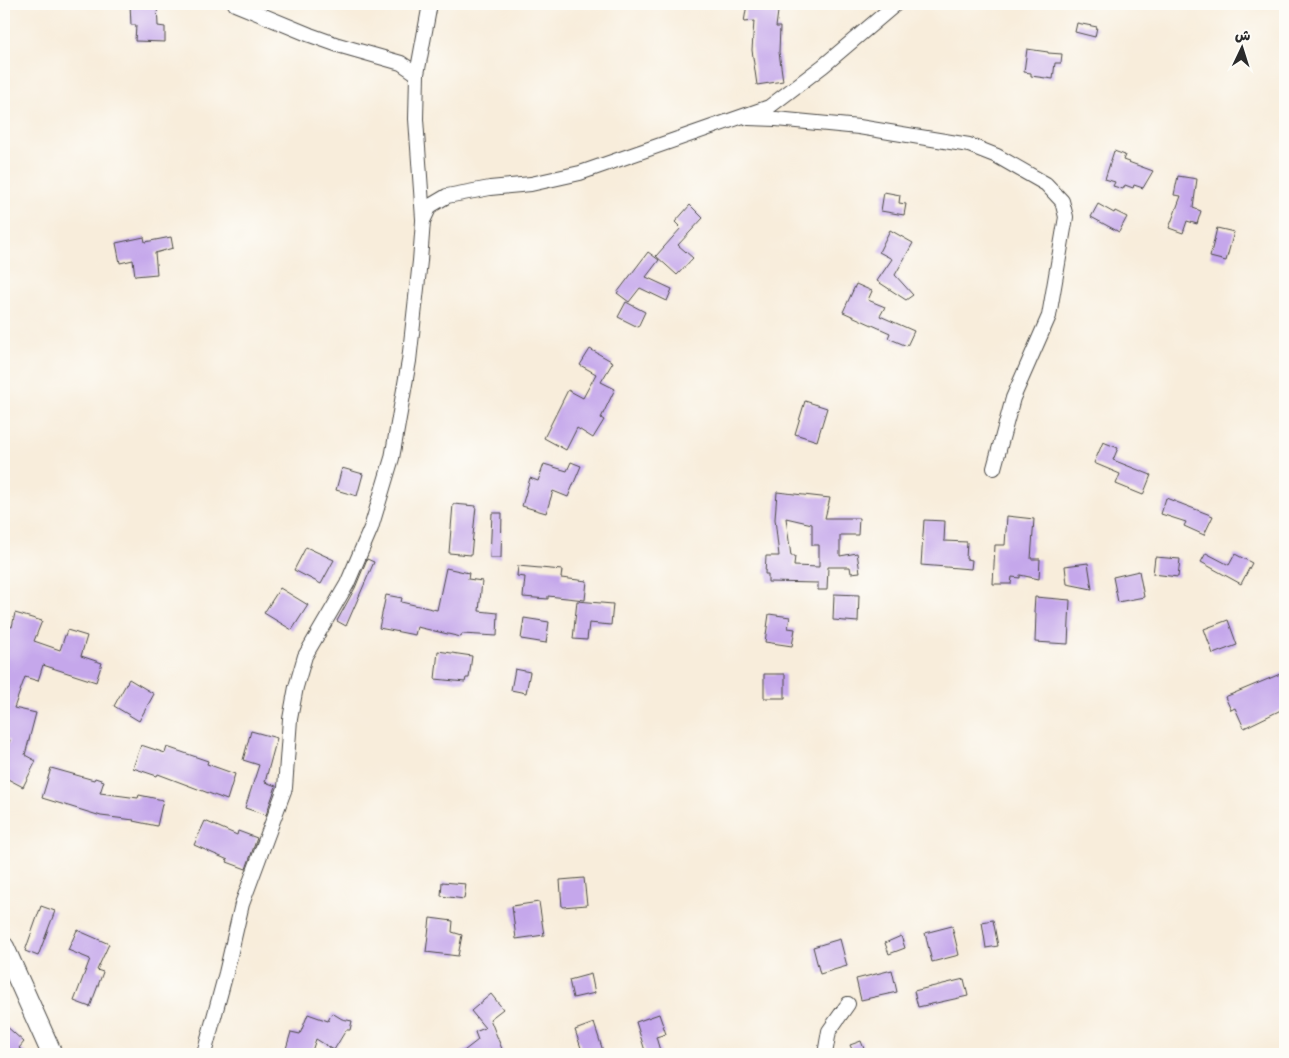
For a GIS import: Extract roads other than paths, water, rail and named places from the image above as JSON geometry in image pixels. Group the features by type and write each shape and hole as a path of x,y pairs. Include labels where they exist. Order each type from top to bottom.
{"street":[{"path":"235,4 317,38 401,63 417,74"},
{"path":"204,1054 242,904 285,788 290,719 296,686 305,656 347,584 371,528 392,458 409,362 420,261 423,221 416,119 417,74 430,4"},
{"path":"423,221 430,206 447,196 490,188 531,184 580,173 769,107 822,66 896,4"},
{"path":"740,118 776,119 859,127 968,145 997,156 1046,184 1062,202 1066,217 1049,316 1013,398 994,468"},
{"path":"4,947 52,1054"},
{"path":"825,1054 828,1031 848,1004"}]}
